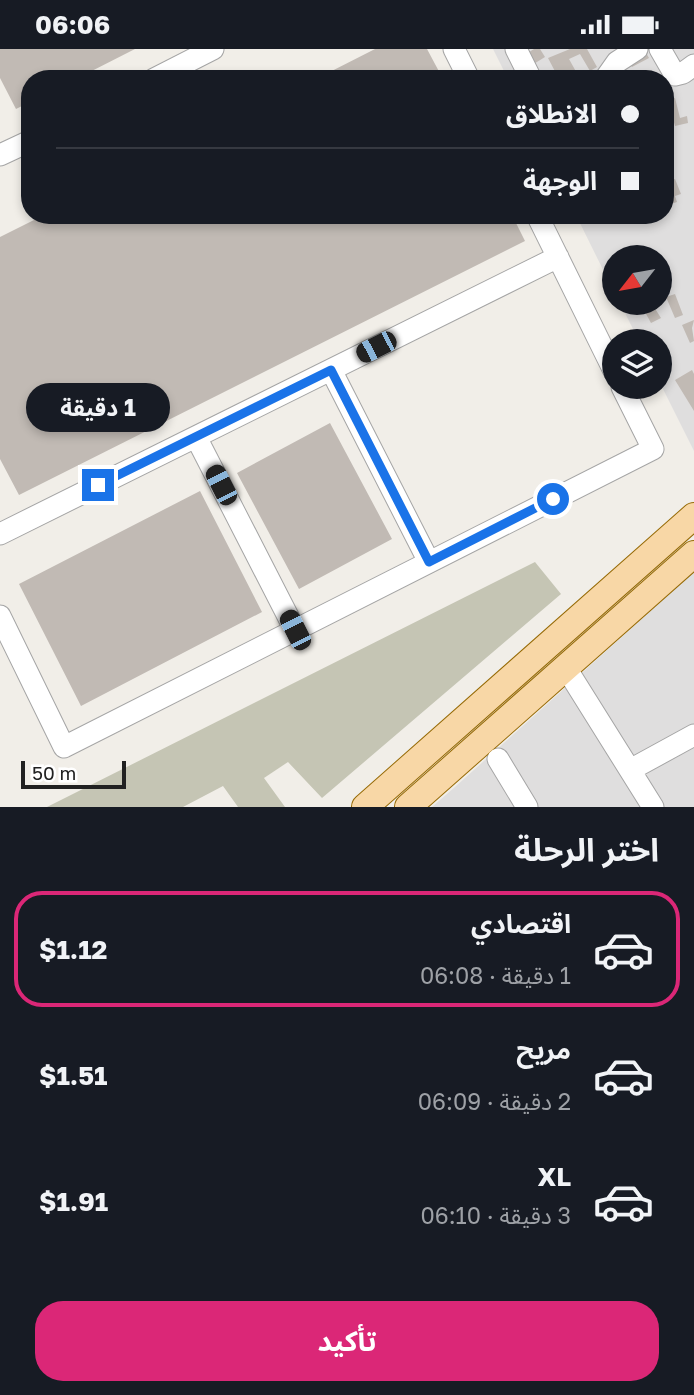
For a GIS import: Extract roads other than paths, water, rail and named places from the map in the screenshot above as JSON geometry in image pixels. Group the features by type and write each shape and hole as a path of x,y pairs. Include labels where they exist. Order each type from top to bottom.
{"main road":[{"path":"365,807 694,516"},
{"path":"408,807 694,554"}],"street":[{"path":"172,70 214,49"},
{"path":"454,49 464,70"},
{"path":"516,49 526,70"},
{"path":"611,70 617,62 637,49"},
{"path":"660,49 672,70"},
{"path":"674,73 683,73 694,65"},
{"path":"0,155 21,145"},
{"path":"542,224 602,347"},
{"path":"0,534 558,257"},
{"path":"331,370 429,562"},
{"path":"0,617 64,747 653,449 628,399"},
{"path":"196,437 295,630"},
{"path":"566,668 653,807"},
{"path":"630,770 694,735"},
{"path":"498,759 527,807"}]}
